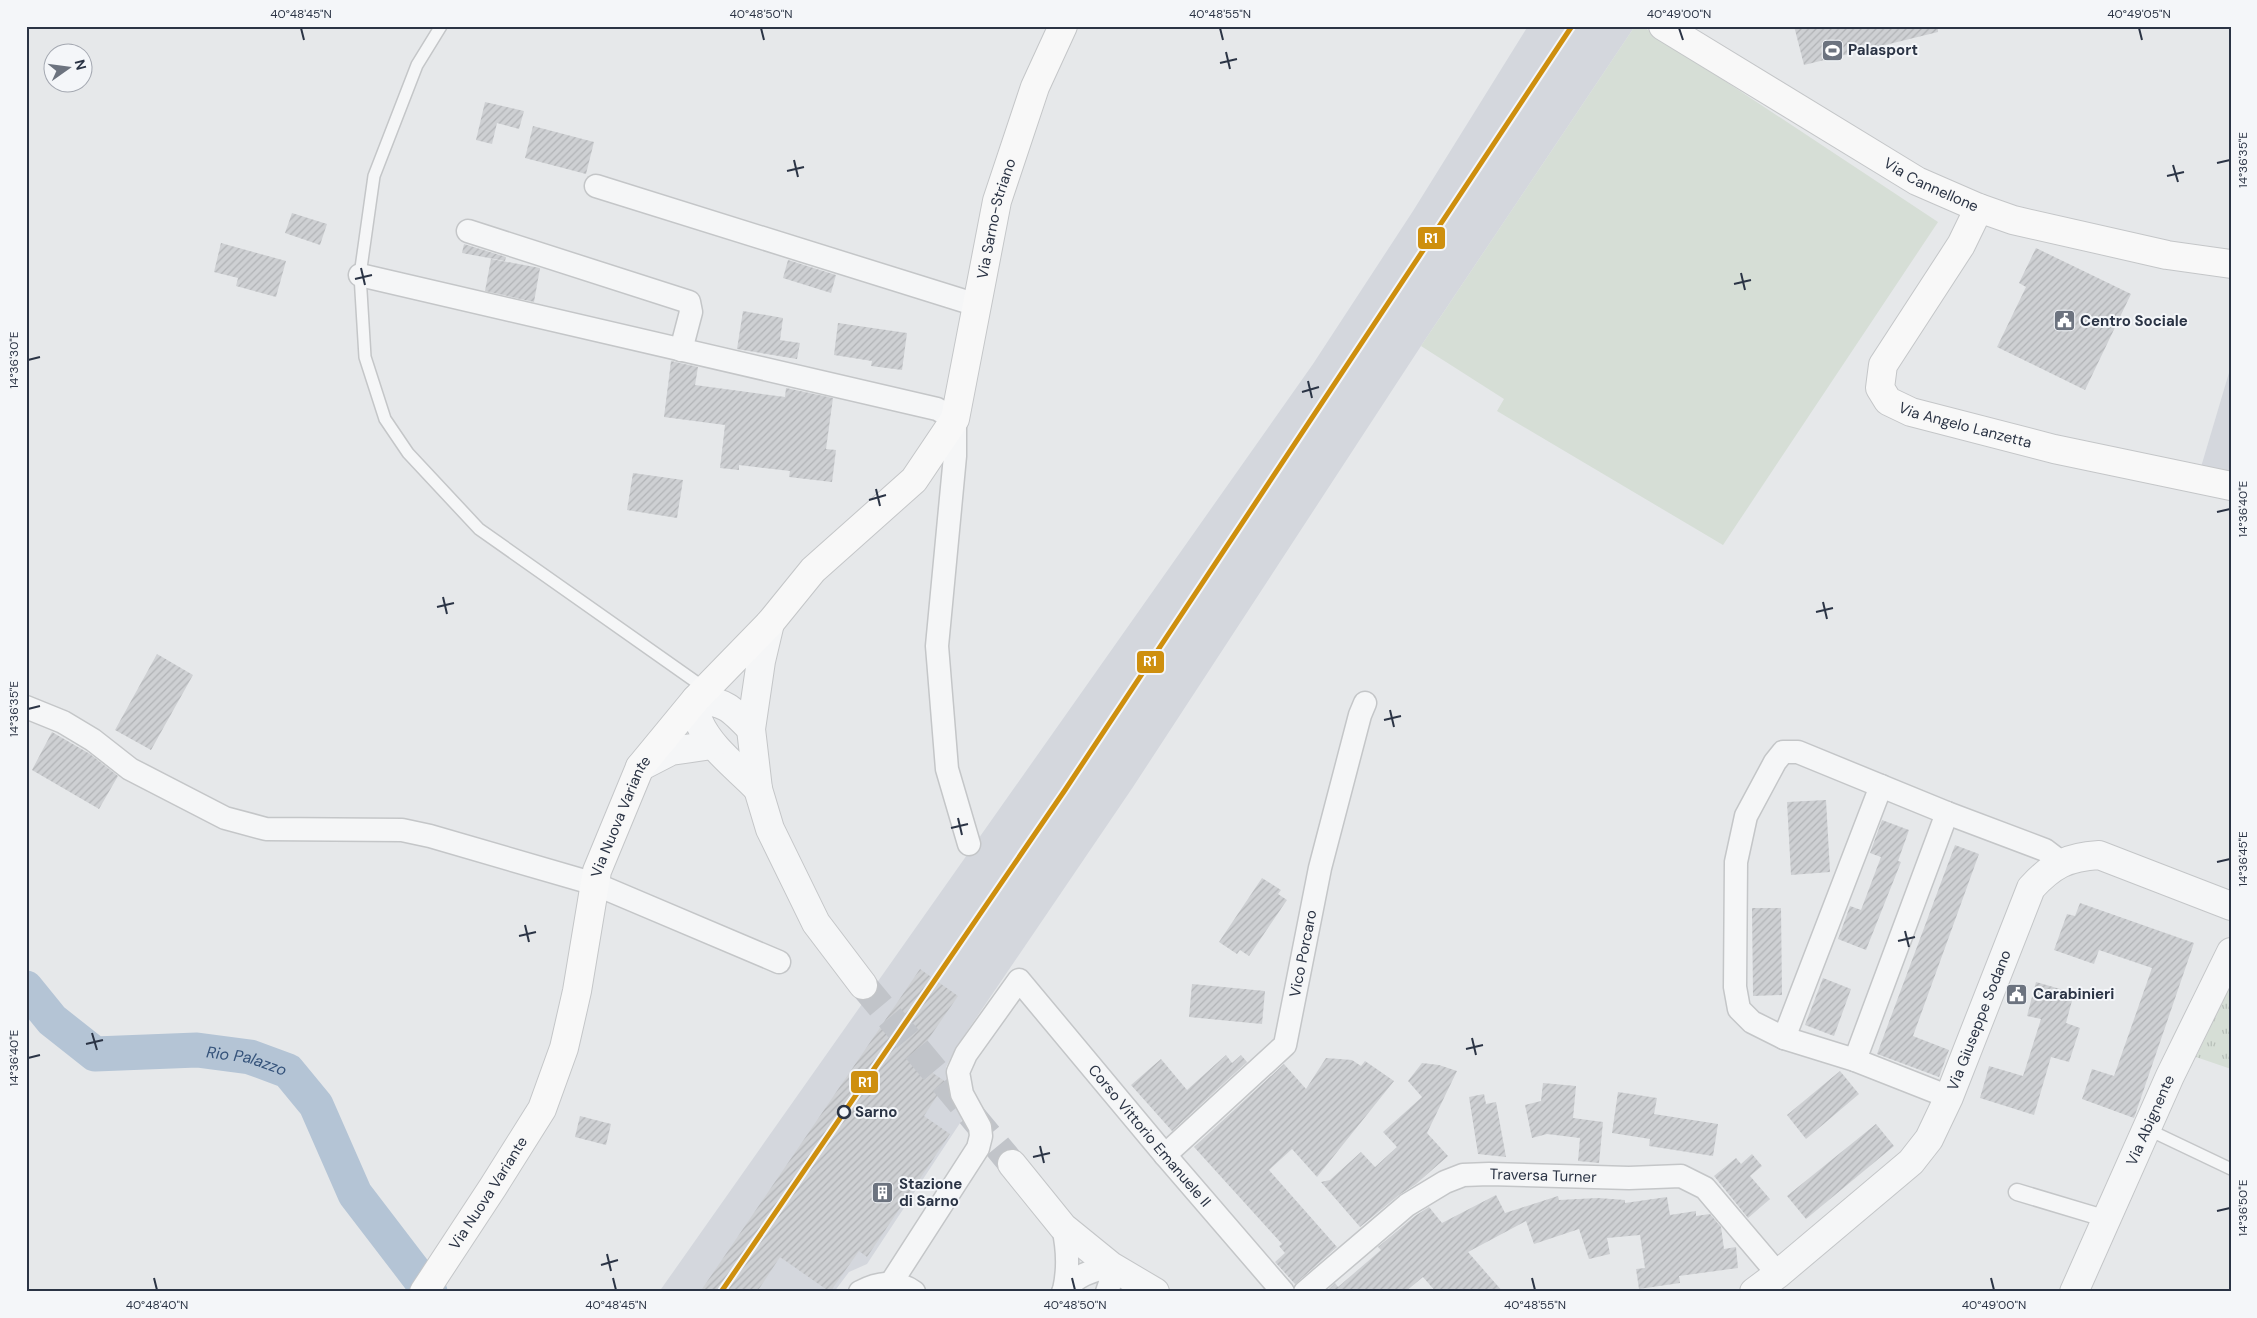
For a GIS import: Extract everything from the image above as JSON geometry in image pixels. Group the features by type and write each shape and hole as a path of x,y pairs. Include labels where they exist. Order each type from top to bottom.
{"main road":[{"name":"Via Sarno-Striano","path":"955,419 997,201 1035,87 1062,26"},
{"name":"Via Cannellone","path":"1667,28 1917,181 1979,208 2013,220 2167,255 2231,264"},
{"name":"Via Angelo Lanzetta","path":"1979,208 1961,244 1883,365 1880,388 1888,401 1911,412 2054,448 2231,486"},
{"name":"Via Nuova Variante","path":"424,1292 542,1109 564,1048 577,991 597,871 640,767 701,694 770,623 813,570 914,480 955,419"}],"street":[{"path":"596,186 977,305"},
{"path":"468,231 689,302 691,312 681,350"},
{"path":"360,275 937,409 955,419 955,456 937,646 947,769 968,844"},
{"path":"770,623 751,729 758,789 770,829 816,923 863,985"},
{"path":"751,729 731,708 712,701 701,694 698,721 712,745 732,762 758,789"},
{"name":"Vico Porcaro","path":"1165,1155 1285,1045 1320,868 1365,703"},
{"path":"26,706 63,722 93,740 130,769 225,818 266,830 402,830 430,836 595,884 779,962"},
{"path":"640,767 670,751 712,745"},
{"path":"1949,1097 1855,1060 1784,1038 1752,1022 1739,1009 1735,987 1736,862 1746,816 1775,762 1783,752 1798,752 1947,813 2045,850 2062,863"},
{"path":"1784,1038 1880,786"},
{"path":"1855,1060 1947,813"},
{"name":"Via Giuseppe Sodano","path":"1754,1292 1911,1162 1929,1139 1949,1097 2031,888 2044,874 2077,856 2099,855 2231,906"},
{"name":"Via Abignente","path":"2074,1292 2147,1129 2229,960"},
{"name":"Corso Vittorio Emanuele II","path":"891,1283 978,1148 981,1136 980,1127 962,1094 958,1072 966,1054 1019,980 1282,1292"},
{"path":"1012,1164 1063,1227 1109,1279"},
{"name":"Traversa Turner","path":"1304,1292 1407,1205 1463,1175 1480,1174 1538,1174 1629,1178 1680,1176 1705,1188 1778,1274"},
{"path":"2017,1192 2107,1218"},
{"path":"1063,1227 1068,1249 1068,1275 1064,1291"},
{"path":"1064,1291 1074,1279 1086,1272 1154,1292"},
{"path":"860,1292 880,1283 904,1286 914,1292"}],"lane":[{"path":"441,26 417,65 374,176 360,275 365,357 386,419 408,453 479,530 701,694"},
{"path":"2147,1129 2231,1169"}],"shaded area":[{"path":"1528,26 1635,26 1421,346 1133,787 957,1046 946,1067 962,1120 867,1264 849,1272 834,1292 659,1292 1313,364 1413,211"},
{"path":"2231,366 2231,474 2201,467"}],"green space":[{"path":"1635,26 1642,26 1938,222 1723,545 1497,411 1504,399 1421,346"},
{"path":"2231,982 2231,1069 2196,1057"}],"building":[{"name":"Palasport","path":"1794,26 1938,26 1938,32 1804,65"},
{"path":"485,102 524,111 519,129 497,123 492,144 476,140"},
{"path":"533,126 594,142 586,174 525,158"},
{"path":"292,213 327,224 320,245 285,233"},
{"path":"221,243 286,261 276,297 236,286 238,278 214,272"},
{"path":"464,244 506,257 505,261 462,253"},
{"name":"Centro Sociale","path":"2036,248 2131,294 2085,390 1997,347 2026,287 2019,283"},
{"path":"491,259 540,268 534,302 485,291"},
{"path":"788,260 836,275 831,293 783,278"},
{"path":"743,311 783,318 780,340 800,343 797,359 737,349"},
{"path":"838,323 907,333 902,370 871,366 872,361 834,355"},
{"path":"671,361 698,367 695,385 785,397 786,388 833,398 826,449 836,450 832,482 789,477 790,471 739,465 739,470 720,468 725,425 664,417"},
{"path":"633,473 683,480 677,518 627,510"},
{"path":"157,654 193,675 151,750 115,730"},
{"path":"52,732 90,754 118,776 99,809 32,770"},
{"path":"1826,800 1830,872 1791,875 1787,802"},
{"path":"1882,820 1909,830 1898,861 1901,862 1866,950 1838,939 1850,906 1861,910 1881,857 1870,853"},
{"path":"1955,845 1979,854 1913,1036 1949,1050 1939,1077 1877,1054"},
{"path":"1262,878 1281,890 1278,894 1287,900 1249,956 1240,950 1237,954 1219,942"},
{"path":"2080,903 2194,943 2134,1118 2082,1099 2092,1069 2114,1076 2152,968 2099,950 2094,964 2054,950 2067,914 2075,916"},
{"path":"1752,908 1781,908 1782,995 1753,996"},
{"path":"920,969 958,996 914,1060 946,1082 924,1116 950,1134 867,1257 859,1251 830,1292 780,1257 757,1292 700,1292"},
{"path":"1823,978 1851,989 1834,1036 1805,1025"},
{"path":"2036,982 2074,993 2066,1023 2080,1028 2069,1062 2051,1057 2034,1115 1980,1098 1989,1066 2023,1076 2041,1019 2027,1016"},
{"path":"1192,984 1265,991 1262,1024 1189,1017"},
{"path":"1226,1055 1232,1063 1241,1055 1247,1062 1172,1131 1131,1085 1161,1059 1187,1090"},
{"path":"1326,1058 1352,1060 1361,1066 1365,1061 1394,1081 1317,1177 1292,1149 1269,1170 1337,1247 1295,1284 1275,1262 1285,1253 1279,1246 1282,1244 1194,1147 1284,1064 1306,1089"},
{"path":"1422,1063 1439,1065 1457,1071 1427,1133 1448,1156 1416,1184 1399,1195 1360,1227 1321,1182 1330,1180 1361,1152 1375,1167 1397,1147 1383,1132 1422,1097 1408,1081"},
{"path":"1840,1071 1859,1094 1806,1139 1787,1115"},
{"path":"1543,1083 1576,1086 1573,1118 1603,1122 1599,1163 1578,1161 1580,1138 1547,1134 1532,1138 1525,1105 1541,1101"},
{"path":"1618,1092 1657,1098 1654,1114 1718,1124 1713,1156 1649,1146 1650,1139 1612,1133"},
{"path":"1484,1094 1486,1104 1496,1102 1506,1157 1478,1154 1469,1097"},
{"path":"580,1116 611,1124 606,1145 575,1137"},
{"path":"1876,1124 1894,1146 1806,1219 1787,1196"},
{"path":"1752,1154 1762,1166 1750,1176 1770,1199 1748,1218 1714,1176 1736,1158 1741,1164"},
{"path":"1496,1195 1505,1213 1558,1196 1559,1200 1598,1198 1625,1200 1625,1203 1667,1197 1670,1215 1696,1211 1696,1216 1710,1214 1721,1227 1724,1249 1736,1247 1738,1268 1679,1276 1680,1283 1639,1289 1636,1269 1645,1268 1640,1235 1607,1238 1610,1254 1589,1259 1579,1229 1534,1244 1526,1221 1468,1252 1503,1292 1436,1292 1423,1277 1405,1292 1326,1292 1335,1283 1338,1287 1381,1250 1378,1247 1415,1216 1429,1207 1442,1223"}],"waterway":[{"name":"Rio Palazzo","path":"26,988 52,1020 95,1054 197,1050 250,1057 288,1071 316,1105 355,1194 430,1292"}],"tunnel":[{"path":"863,985 1012,1164"}],"transit line":[{"name":"R1","path":"721,1292 1065,790 1572,26"}],"place":[{"name":"Palasport","path":"1832,50"},
{"name":"Centro Sociale","path":"2064,321"},
{"name":"Carabinieri","path":"2017,994"},
{"name":"Sarno","path":"844,1112"},
{"name":"Stazione di Sarno","path":"883,1193"}]}
